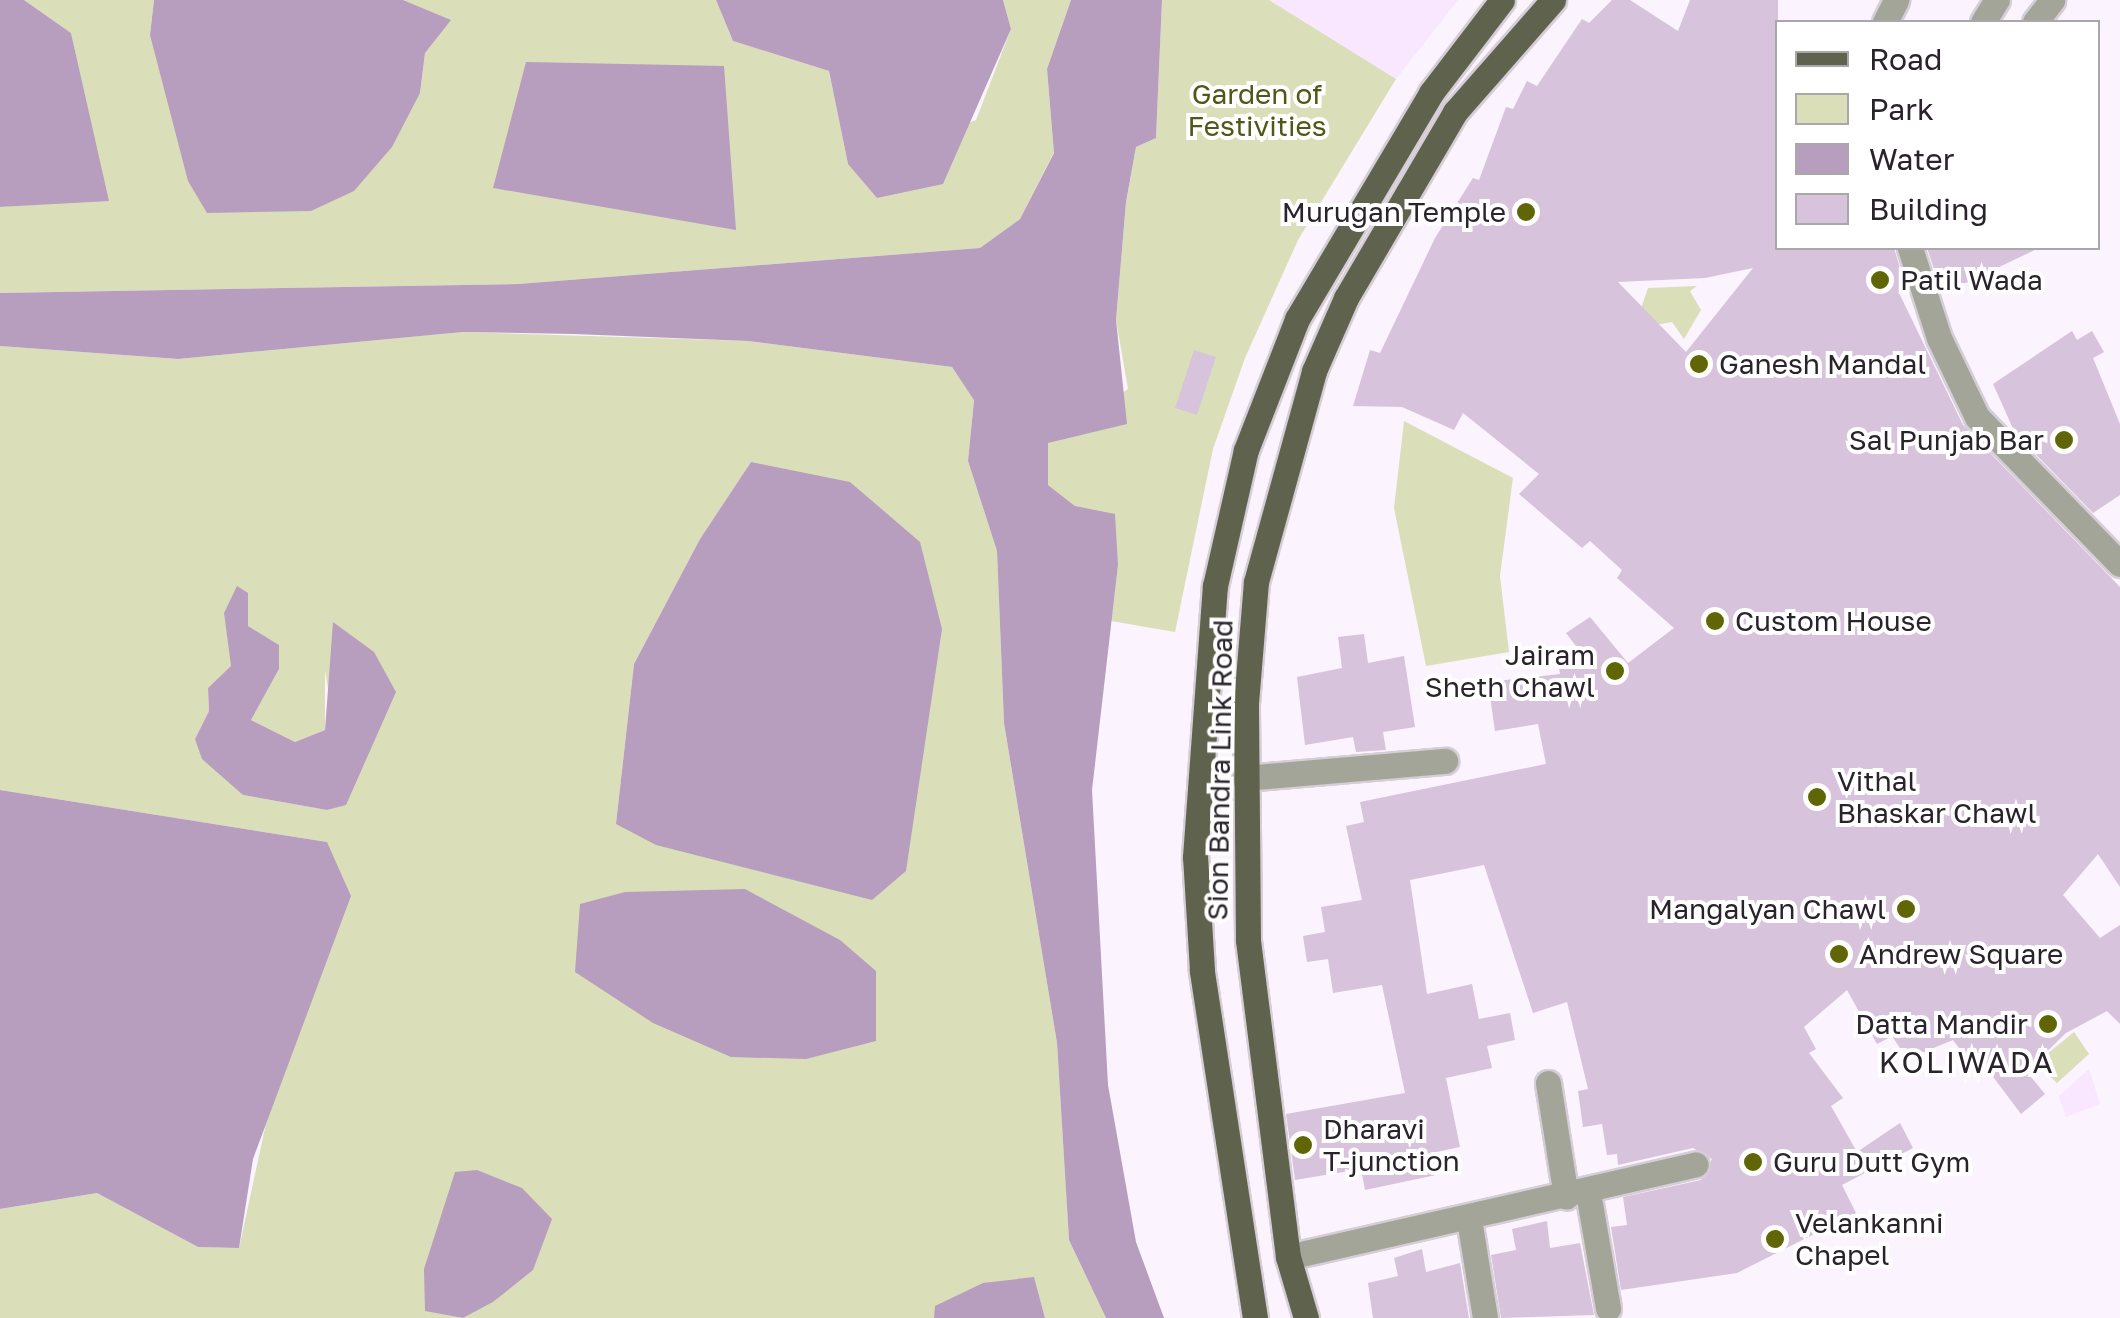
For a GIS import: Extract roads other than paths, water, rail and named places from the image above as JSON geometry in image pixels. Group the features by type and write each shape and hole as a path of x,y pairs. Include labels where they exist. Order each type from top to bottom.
{"main road":[{"name":"Sion Bandra Link Road","path":"1256,1318 1230,1150 1194,857 1217,576 1246,450 1297,319 1431,92 1502,0"},
{"name":"Sion Bandra Link Road","path":"1306,1318 1288,1256 1270,1141 1248,940 1245,778 1256,582 1314,371 1346,298 1456,112 1553,0"},
{"path":"1217,576 1256,582"},
{"path":"1230,1150 1270,1141"}],"street":[{"path":"2037,20 2052,0"},
{"path":"1911,250 1939,338 1977,416 2120,564"},
{"path":"1245,778 1445,761"},
{"path":"1548,1083 1608,1308"},
{"path":"1288,1256 1577,1195 1696,1164"},
{"path":"1469,1219 1485,1318"}],"water":[{"path":"0,0 24,0 71,33 109,201 0,207"},
{"path":"154,0 403,0 451,20 425,53 420,93 392,147 354,191 311,211 207,213 188,181 150,35"},
{"path":"716,0 1003,0 1011,29 943,184 877,198 848,164 829,71 733,41"},
{"path":"1071,0 1162,0 1156,138 1136,147 1126,202 1116,320 1127,424 1048,443 1048,485 1075,506 1115,514 1118,565 1092,790 1108,1085 1136,1242 1164,1318 1106,1318 1069,1240 1057,1043 1004,723 997,551 968,461 974,400 952,367 748,341 574,334 463,332 178,359 0,346 0,293 518,284 980,248 1020,219 1054,153 1047,69"},
{"path":"526,62 724,66 736,230 493,188"},
{"path":"751,462 850,482 920,542 942,629 906,871 872,900 656,845 616,824 634,664 700,539"},
{"path":"237,586 248,593 248,626 279,645 279,669 251,720 295,742 325,730 333,622 374,652 396,692 346,805 327,810 243,795 202,759 195,739 209,711 208,688 231,666 224,613"},
{"path":"0,790 327,842 351,896 253,1159 239,1248 198,1247 97,1193 0,1209"},
{"path":"745,889 840,940 876,971 876,1041 806,1059 731,1057 653,1023 575,972 580,904 625,892"},
{"path":"477,1170 522,1188 552,1219 533,1270 493,1302 463,1318 425,1311 424,1269 455,1172"},
{"path":"1034,1277 1045,1318 934,1318 935,1306 983,1283"}],"place":[{"name":"Murugan Temple","path":"1526,212"},
{"name":"Patil Wada","path":"1880,280"},
{"name":"Ganesh Mandal","path":"1699,364"},
{"name":"Sal Punjab Bar","path":"2064,440"},
{"name":"Custom House","path":"1715,621"},
{"name":"Jairam Sheth Chawl","path":"1615,671"},
{"name":"Vithal Bhaskar Chawl","path":"1817,797"},
{"name":"Mangalyan Chawl","path":"1906,909"},
{"name":"Andrew Square","path":"1839,954"},
{"name":"Datta Mandir","path":"2048,1024"},
{"name":"Dharavi T-junction","path":"1303,1145"},
{"name":"Guru Dutt Gym","path":"1753,1162"},
{"name":"Velankanni Chapel","path":"1775,1239"}],"district":[{"name":"KOLIWADA","path":"1967,1062"}],"park label":[{"name":"Garden of Festivities","path":"1257,110"}]}
